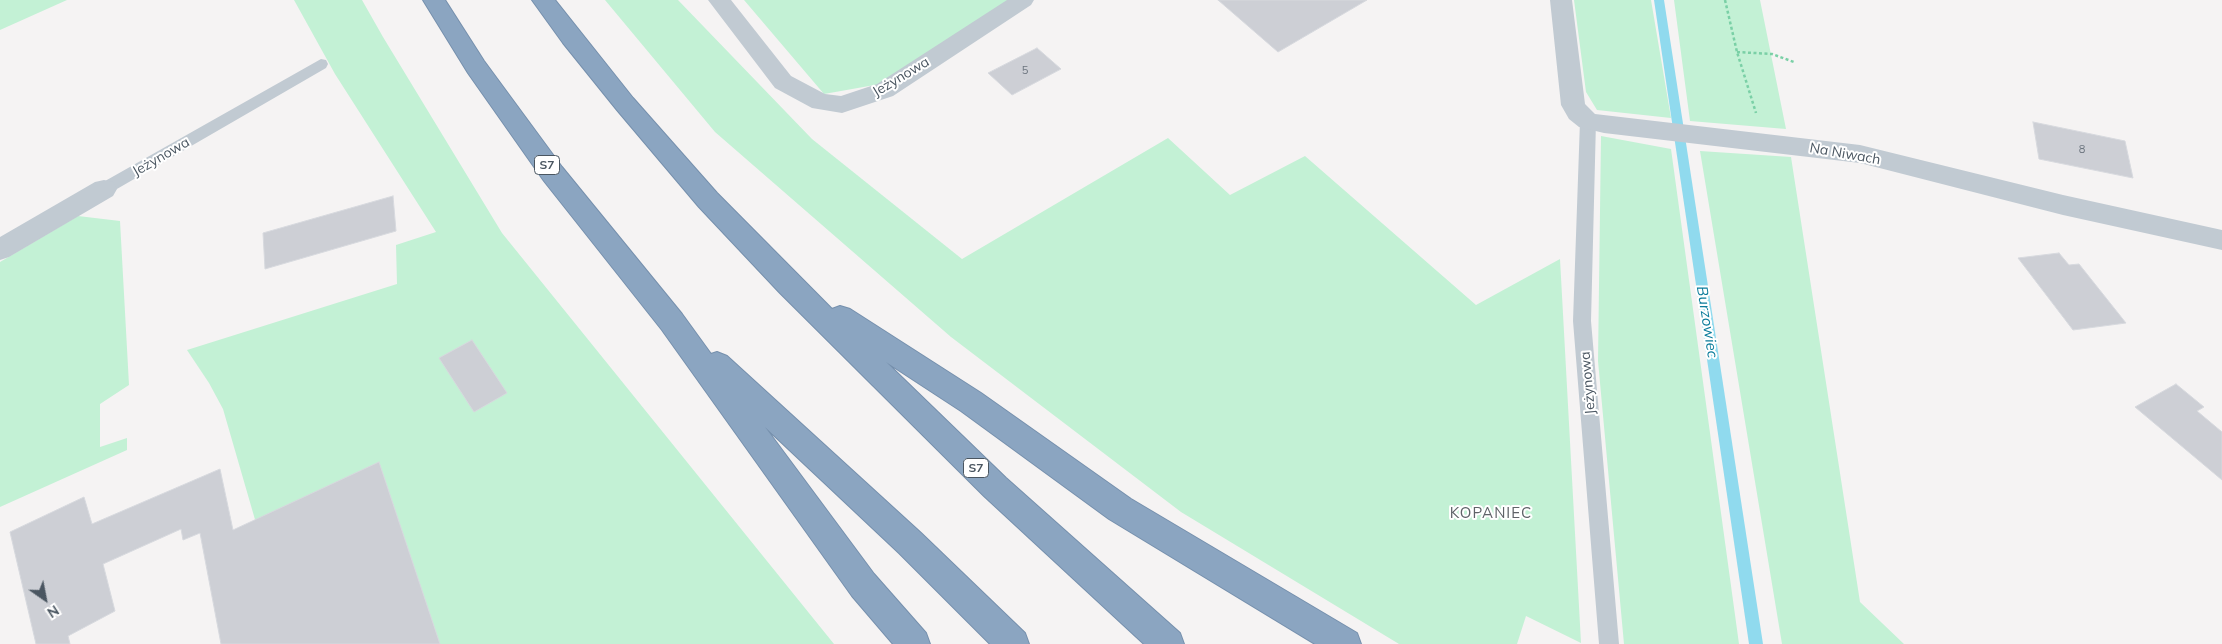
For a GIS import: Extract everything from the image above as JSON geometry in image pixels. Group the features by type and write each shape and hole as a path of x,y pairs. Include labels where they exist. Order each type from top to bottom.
{"highway":[{"name":"S7","path":"434,0 476,67 553,174 672,322 910,543 1013,644"},
{"name":"S7","path":"543,0 571,38 625,104 708,200 790,285 995,487 1168,644"},
{"path":"790,285 970,402 1120,509 1345,644"},
{"path":"672,322 863,584 914,644"}],"street":[{"name":"Jeżynowa","path":"719,0 773,71 784,82 820,102 836,105 858,101 885,90 1023,0"},
{"path":"1561,0 1573,105 1578,113 1596,123"},
{"name":"Na Niwach","path":"1596,123 1860,154 2063,205 2222,240"},
{"name":"Jeżynowa","path":"0,250 104,190"}],"lane":[{"name":"Jeżynowa","path":"104,190 321,64"},
{"name":"Jeżynowa","path":"1596,123 1582,321 1609,644"}],"path":[{"path":"1725,0 1737,52 1758,116"},
{"path":"1737,52 1772,54 1794,62"}],"green space":[{"path":"0,0 67,0 0,30"},
{"path":"294,0 362,0 502,233 834,644 291,644 223,409 209,383 187,350 397,284 396,245 436,232 335,74"},
{"path":"605,0 678,0 812,139 962,259 1168,138 1230,195 1305,156 1476,305 1560,259 1581,643 1526,616 1517,644 1399,644 1181,512 951,337 715,132"},
{"path":"744,0 1016,0 886,83 824,94"},
{"path":"1574,0 1651,0 1671,118 1597,110 1586,92"},
{"path":"1674,0 1760,0 1786,129 1690,121"},
{"path":"1601,136 1671,149 1739,644 1624,644 1598,361"},
{"path":"1700,151 1791,157 1860,602 1904,644 1782,644"},
{"path":"78,216 120,221 129,385 100,404 100,447 127,438 127,450 0,507 0,262"}],"building":[{"path":"1218,0 1367,0 1278,52"},
{"path":"1037,48 1061,69 1012,95 988,73"},
{"path":"2033,122 2125,141 2133,178 2039,159"},
{"path":"393,196 396,231 265,269 263,233"},
{"path":"2059,253 2069,265 2079,264 2126,323 2073,330 2018,258"},
{"path":"472,340 507,393 474,412 439,358"},
{"path":"2176,384 2204,407 2197,411 2222,432 2222,480 2135,407"},
{"path":"379,462 440,644 221,644 200,533 183,540 181,529 103,564 115,611 68,636 70,644 36,644 10,532 84,497 92,524 220,469 233,530"}],"waterway":[{"name":"Burzowiec","path":"1659,0 1756,644"}],"district":[{"name":"KOPANIEC","path":"1491,513"}]}
